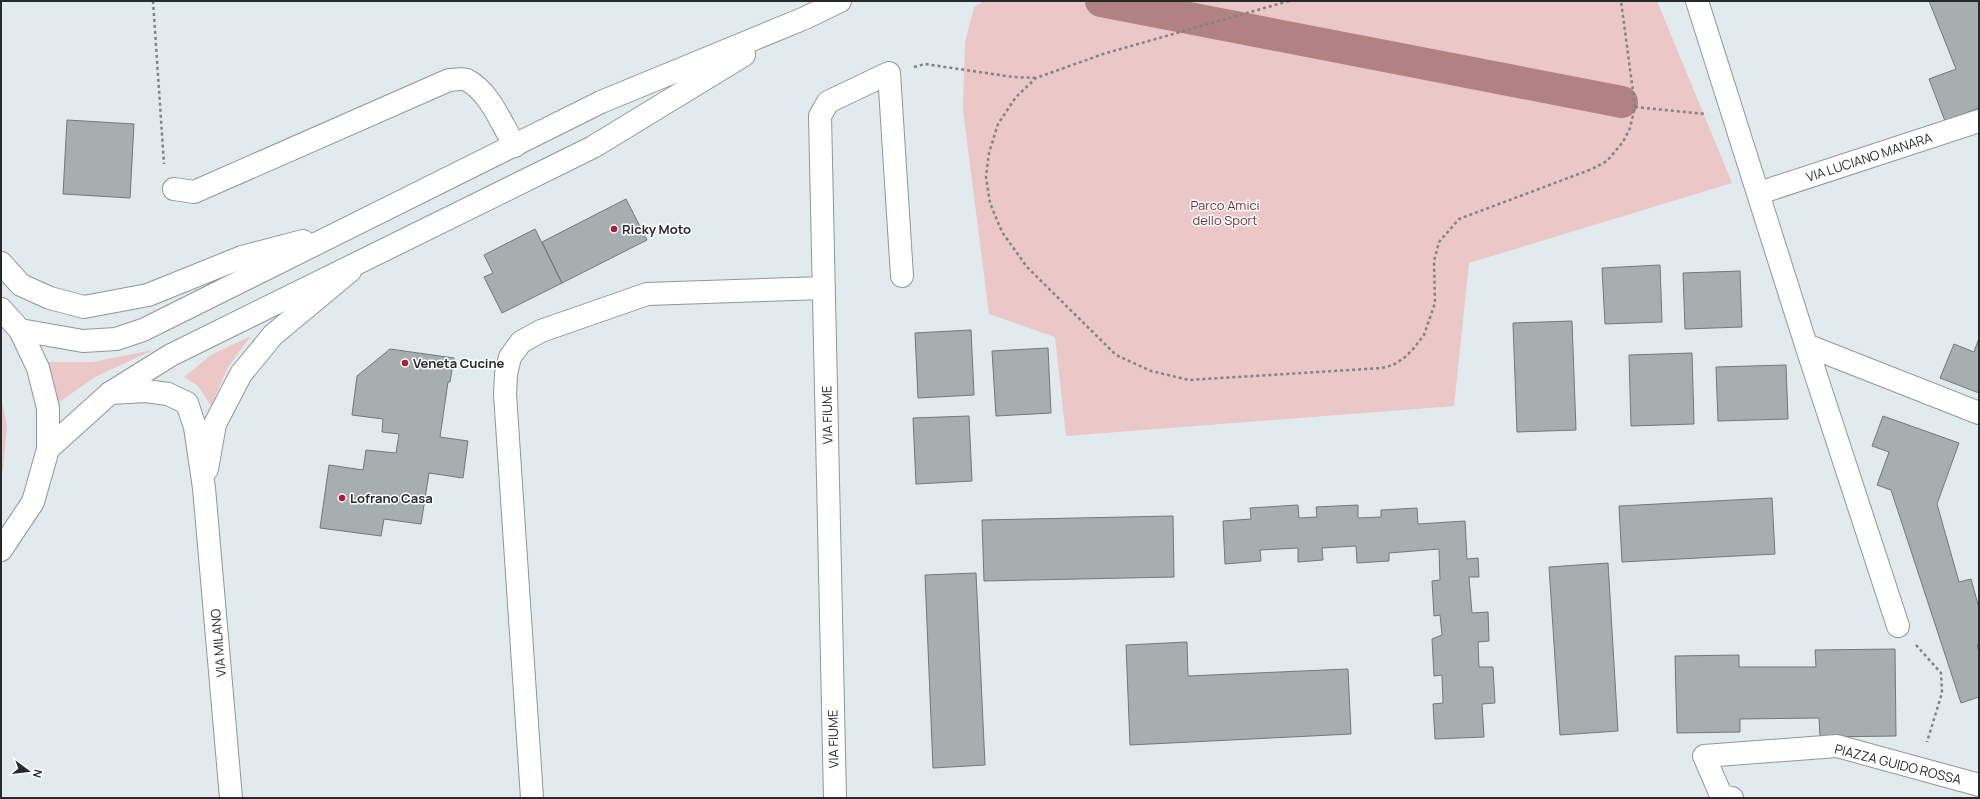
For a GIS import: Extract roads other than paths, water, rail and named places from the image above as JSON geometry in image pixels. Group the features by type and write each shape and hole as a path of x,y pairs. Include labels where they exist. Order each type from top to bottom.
{"street":[{"path":"20,330 83,342 116,339 144,330 601,102 805,18 840,1"},
{"path":"1697,1 1806,345 1898,626"},
{"path":"48,450 110,394 171,355 592,147 805,18"},
{"name":"VIA FIUME","path":"835,798 820,116 828,102 889,73 902,276"},
{"path":"174,189 194,192 449,80 466,79 478,88 488,100 515,146"},
{"name":"VIA LUCIANO MANARA","path":"1759,193 1979,121"},
{"path":"1,263 20,285 50,298 84,307 148,295 242,257 347,230"},
{"path":"204,488 215,424 241,374 273,335 365,259"},
{"path":"532,798 505,394 506,374 510,357 521,342 541,331 647,294 824,288"},
{"path":"1,309 20,330 38,368 48,408 48,450 33,502 1,550"},
{"path":"1806,345 1979,413"},
{"path":"110,394 146,391 168,394 187,403 195,427 204,488"},
{"name":"VIA MILANO","path":"204,488 231,798"},
{"name":"PIAZZA GUIDO ROSSA","path":"1732,798 1721,795 1704,756 1837,746 1979,785"}],"waterway":[{"path":"1101,1 1622,102"}],"place":[{"name":"Ricky Moto","path":"614,229"},
{"name":"Veneta Cucine","path":"405,363"},
{"name":"Lofrano Casa","path":"342,498"}],"park label":[{"name":"Parco Amici dello Sport","path":"1225,212"}]}
